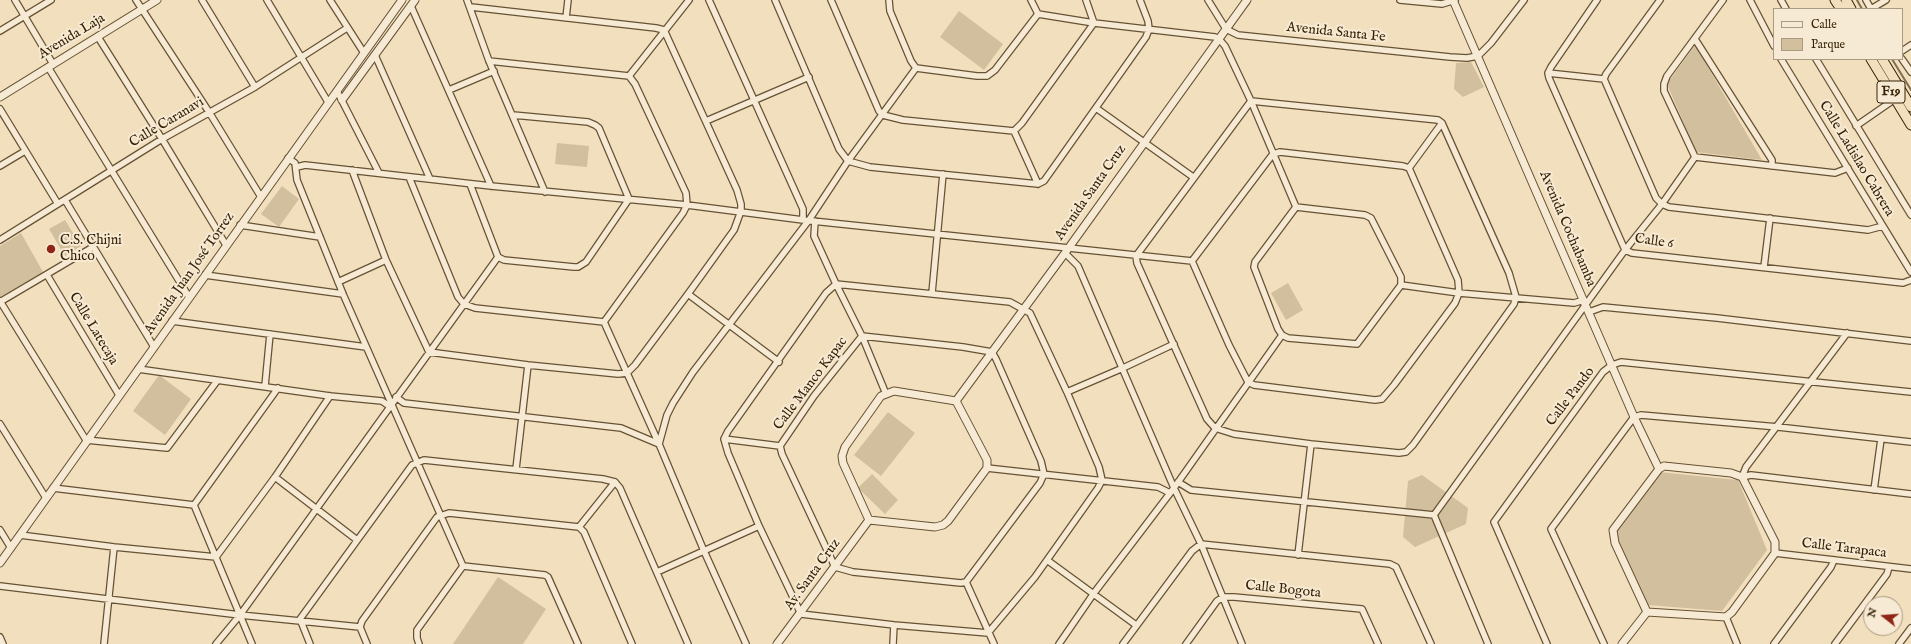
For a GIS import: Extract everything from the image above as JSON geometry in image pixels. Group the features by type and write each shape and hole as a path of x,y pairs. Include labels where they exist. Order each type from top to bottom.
{"highway":[{"name":"F19","path":"1872,60 1911,125"},
{"name":"F19","path":"1883,60 1911,107"}],"street":[{"path":"15,0 25,16 50,66 189,297"},
{"path":"0,31 51,0"},
{"path":"136,0 209,112 261,197"},
{"name":"Avenida Laja","path":"0,96 157,0"},
{"path":"202,0 255,86"},
{"path":"267,0 328,102"},
{"path":"330,0 364,53"},
{"name":"Avenida Juan José Torrez","path":"0,563 86,440 402,0"},
{"path":"467,0 489,61 545,192"},
{"path":"566,18 568,0"},
{"path":"629,76 689,0"},
{"path":"709,0 809,220 814,236 862,336 886,394"},
{"path":"775,0 840,149 848,161 870,167 1038,184 1044,181 1142,43 1149,29 1148,21 1140,0"},
{"path":"831,0 879,111 883,115 903,120 1014,131"},
{"path":"889,0 890,11 911,61 916,68 987,76 1003,60 1038,14"},
{"path":"1031,0 1038,14"},
{"path":"1086,0 1094,23"},
{"path":"1208,0 1226,28"},
{"name":"Avenida Santa Cruz","path":"956,400 1067,250 1143,142 1247,0"},
{"path":"1400,0 1442,4 1454,0"},
{"name":"Avenida Cochabamba","path":"1454,0 1634,417 1658,469"},
{"path":"1478,56 1491,43 1524,0"},
{"path":"1597,0 1548,73 1604,79"},
{"path":"1604,79 1660,0"},
{"path":"1695,157 1664,91 1667,76 1723,0"},
{"path":"1750,0 1773,44"},
{"path":"1873,8 1886,0"},
{"path":"342,100 413,3"},
{"path":"413,3 491,186"},
{"path":"470,8 664,30"},
{"path":"1038,14 1094,23 1208,36 1219,39 1225,46 1251,101 1296,207"},
{"path":"1014,131 1022,123 1094,23"},
{"name":"Calle Caranavi","path":"0,240 162,139 255,86 347,28"},
{"name":"Avenida Santa Fe","path":"1226,28 1238,34 1249,36 1450,57 1478,56"},
{"path":"429,352 528,365 618,374 627,373 635,365 688,294 734,230 741,211 737,190 664,30"},
{"path":"98,37 226,245"},
{"path":"1695,39 1772,160 1772,166"},
{"path":"375,55 430,179"},
{"name":"Calle Ladislao Cabrera","path":"1782,60 1911,272"},
{"path":"1817,60 1911,216"},
{"path":"1903,60 1911,72"},
{"path":"489,61 629,76 635,84 686,193 687,205 683,213 604,322"},
{"path":"659,444 667,415 673,402 693,372 809,220 848,161 916,68"},
{"path":"449,90 494,71"},
{"name":"Calle 6","path":"1548,73 1625,250 1632,253 1903,283 1911,280"},
{"path":"706,121 809,77"},
{"path":"1604,79 1656,198 1662,204 1668,207 1868,230 1883,226"},
{"path":"337,90 379,173"},
{"path":"1856,126 1895,99"},
{"path":"1251,101 1438,120 1442,122 1509,273 1516,297 1514,304 1413,445 1406,452 1399,453 1311,444 1234,434 1215,428 1207,420 1137,263 1136,256 1193,177 1251,101"},
{"path":"1096,108 1193,177"},
{"path":"0,110 58,204"},
{"path":"513,115 588,122 595,125 599,128 629,199"},
{"path":"1409,168 1442,122"},
{"path":"1014,131 1038,184"},
{"path":"0,166 25,151"},
{"path":"1280,152 1403,166 1409,168 1458,280 1459,293 1455,303 1394,385 1382,399 1375,400 1258,385 1248,382 1192,261 1273,154 1280,152"},
{"path":"1695,157 1835,173 1848,168"},
{"path":"1434,515 1511,411 1585,302 1662,204 1695,157"},
{"path":"288,158 295,163 297,167 297,180 338,282 392,402 417,462 442,514 463,566"},
{"path":"297,167 305,165 545,192 687,205 1067,250 1192,261"},
{"path":"352,170 386,260 429,352"},
{"path":"932,293 943,174"},
{"path":"409,177 458,297 464,304 475,308 604,322"},
{"path":"470,184 498,258"},
{"path":"498,258 504,260 578,267 586,262 629,199"},
{"path":"65,200 154,347"},
{"path":"1296,207 1365,215 1371,218 1401,277 1402,285 1357,344 1288,338 1282,335 1254,267 1255,262 1296,207"},
{"path":"1764,267 1770,218"},
{"path":"240,225 320,237"},
{"path":"93,247 0,302 86,440 167,448 217,381"},
{"path":"1067,250 1078,266 1174,488 1201,544 1242,644"},
{"path":"216,644 240,615 392,402 498,258"},
{"path":"338,282 386,260"},
{"name":"Calle Latecaja","path":"47,275 119,395"},
{"path":"205,275 343,294"},
{"path":"724,439 826,293 836,284 1010,302 1030,313 1067,392 1099,467 1102,480 1048,560 988,633"},
{"path":"1402,285 1459,293 1574,303 1585,302"},
{"path":"688,294 779,362"},
{"path":"1589,312 1603,307 1911,341"},
{"path":"172,321 366,347"},
{"path":"604,322 746,644"},
{"path":"1647,612 1726,617 1732,612 1775,553 1775,542 1742,477 1746,467 1847,333"},
{"path":"265,386 270,334"},
{"path":"1060,644 1094,593 1174,488 1282,335"},
{"path":"835,567 853,572 961,583 966,582 1040,483 1044,474 1041,461 992,352 963,347 862,336"},
{"name":"Calle Manco Kapac","path":"835,567 820,538 780,446 814,396 862,336"},
{"path":"1067,392 1174,344"},
{"name":"Calle Pando","path":"1547,644 1494,522 1603,372 1612,365 1621,362 1911,392"},
{"path":"516,469 528,365"},
{"path":"138,369 330,396 621,428 659,444"},
{"path":"194,505 278,388"},
{"path":"894,391 956,400 987,460 987,468 948,521 943,525 935,527 869,520 843,463 842,456 845,447 881,396 894,391"},
{"path":"216,557 275,477 330,396"},
{"path":"1604,644 1551,529 1634,417 1641,415 1778,426 1911,442"},
{"path":"0,424 46,498"},
{"path":"724,439 780,446"},
{"path":"724,439 728,453 759,526 800,614 894,625 988,633"},
{"path":"1874,490 1881,439"},
{"path":"1298,555 1311,444"},
{"path":"300,620 412,465 417,462 436,460 603,479 615,482 620,488 688,644"},
{"path":"1647,612 1615,543 1613,530 1658,469 1664,466 1731,473 1742,477 1751,475 1911,494"},
{"path":"987,468 1158,487 1170,493"},
{"path":"275,477 358,540"},
{"path":"579,527 615,482"},
{"path":"1178,482 1191,490 1434,515"},
{"path":"53,488 194,505"},
{"path":"194,505 252,644"},
{"path":"367,644 360,627 362,621 438,517 442,514 449,513 579,527 584,532 632,644"},
{"path":"1434,515 1488,644"},
{"name":"Av. Santa Cruz","path":"777,644 869,520"},
{"path":"657,572 759,526"},
{"path":"0,530 11,548"},
{"path":"20,535 114,547 216,557"},
{"path":"1123,644 1192,551 1201,544 1390,564 1396,567 1431,644"},
{"path":"104,644 114,547"},
{"name":"Calle Tarapaca","path":"1775,553 1872,563 1889,567 1911,569"},
{"path":"1048,560 1136,625"},
{"path":"1774,644 1831,567 1834,560"},
{"path":"419,644 417,630 463,566"},
{"path":"463,566 545,575 548,577 578,644"},
{"path":"1835,644 1887,574 1889,567"},
{"path":"966,582 994,644"},
{"path":"0,586 240,615 360,627"},
{"path":"1186,644 1217,601 1223,598"},
{"name":"Calle Bogota","path":"1223,598 1362,610 1378,644"},
{"path":"1622,644 1647,612"},
{"path":"1726,617 1737,644"},
{"path":"300,620 310,644"},
{"path":"893,644 894,625"},
{"path":"1899,644 1911,628"},
{"path":"0,637 3,644"}],"green space":[{"path":"959,11 1003,44 984,70 940,37"},
{"path":"1695,45 1762,160 1696,152 1667,84"},
{"path":"1471,62 1484,87 1463,97 1454,89 1456,63"},
{"path":"557,143 589,146 587,167 555,164"},
{"path":"282,186 299,199 279,227 261,214"},
{"path":"65,220 81,246 65,256 49,229"},
{"path":"21,233 43,272 0,297 0,246"},
{"path":"1288,283 1303,310 1286,320 1271,293"},
{"path":"159,375 191,399 165,435 133,411"},
{"path":"888,412 915,433 881,476 854,455"},
{"path":"1659,472 1738,480 1767,550 1722,611 1648,605 1615,533"},
{"path":"872,474 898,500 885,514 858,488"},
{"path":"1422,475 1468,508 1466,524 1415,547 1403,537 1408,481"},
{"path":"498,577 546,609 523,644 453,644"}],"waterway":[{"path":"1857,0 1861,8"},
{"path":"1893,60 1911,90"}],"place":[{"name":"C.S. Chijni Chico","path":"51,249"}]}
